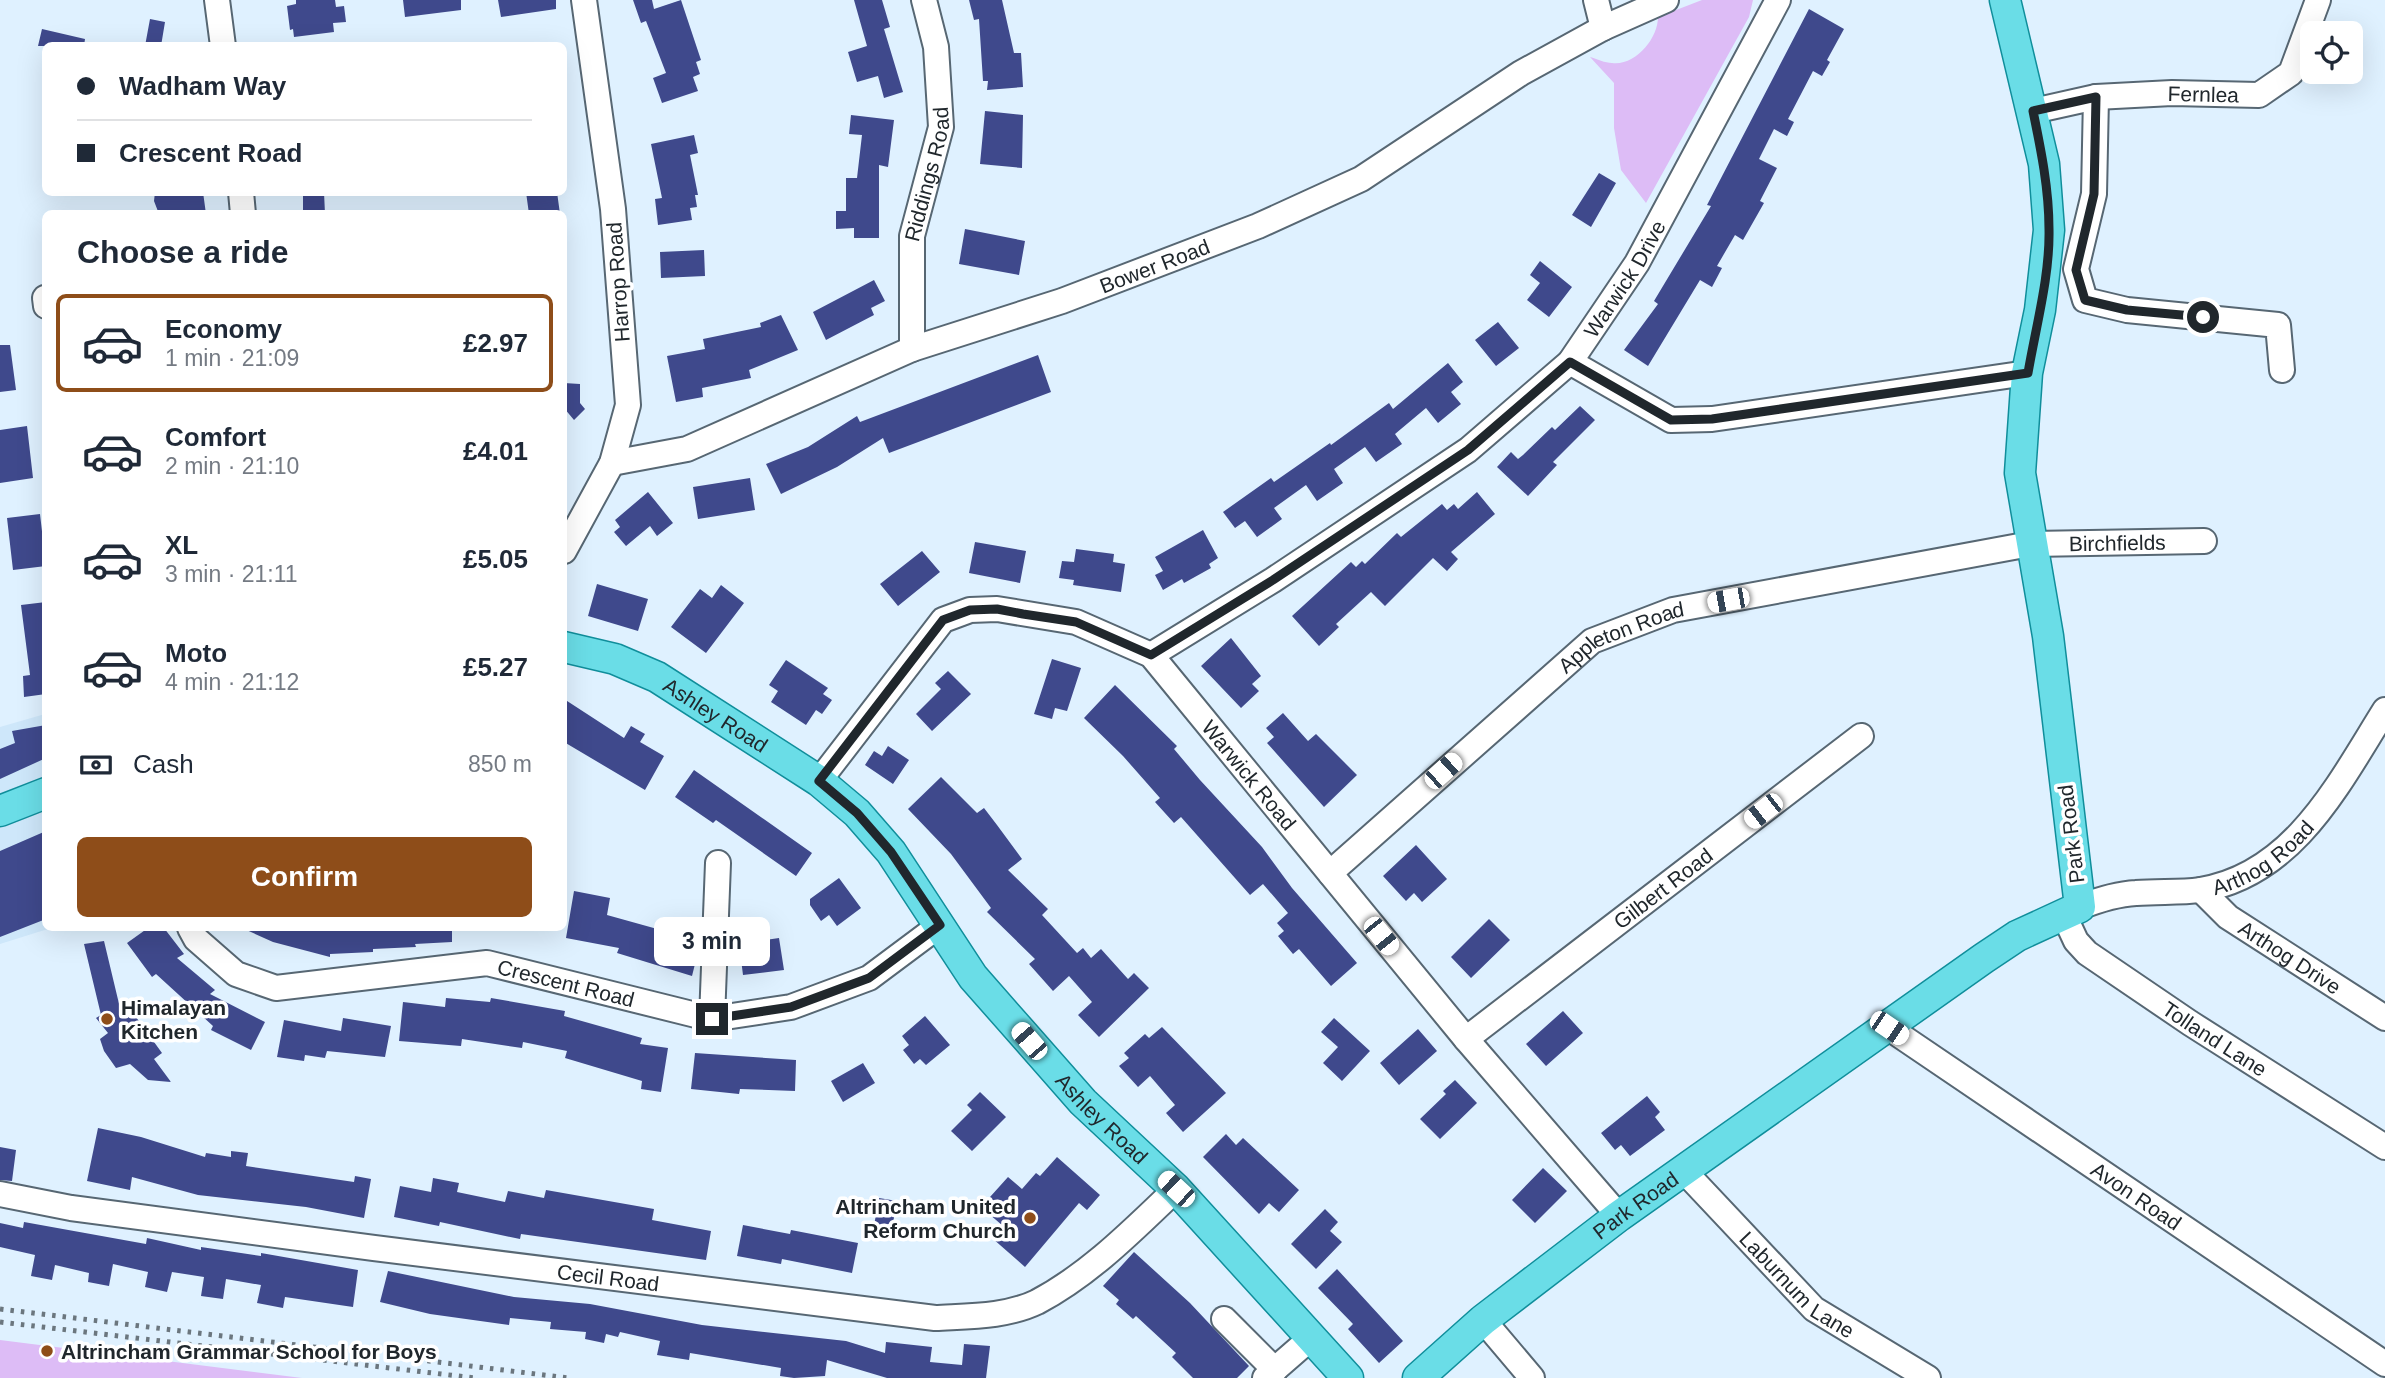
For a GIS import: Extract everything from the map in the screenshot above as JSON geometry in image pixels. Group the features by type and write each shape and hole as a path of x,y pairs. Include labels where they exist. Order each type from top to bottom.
{"main road":[{"name":"Park Road","path":"1418,1378 1483,1320 1619,1216 1889,1028 1984,958 2018,936 2071,910 2048,636 2030,544 2020,473 2028,373 2040,310 2049,230 2044,164 2005,0"},
{"name":"Ashley Road","path":"567,648 615,659 657,677 819,781 857,813 891,852 974,977 1083,1102 1176,1189 1348,1378"},
{"path":"0,811 42,795"}],"street":[{"path":"217,0 222,42"},
{"name":"Harrop Road","path":"567,545 611,463 628,405 612,209 584,0"},
{"name":"Riddings Road","path":"912,349 912,236 941,127 936,47 924,0"},
{"name":"Bower Road","path":"611,463 687,449 912,349 1074,296 1258,226 1349,184 1521,73 1596,8 1666,0"},
{"name":"Warwick Drive","path":"1151,655 1273,580 1468,450 1570,362 1637,263 1778,0"},
{"name":"Fernlea","path":"2033,111 2096,97 2259,95 2291,73 2318,0"},
{"path":"2096,97 2094,194 2076,270 2085,300 2127,310 2278,325 2282,370"},
{"path":"1570,362 1671,420 1712,419 2028,373"},
{"name":"Birchfields","path":"2030,544 2204,541"},
{"name":"Appleton Road","path":"1330,873 1592,641 1673,610 2030,544"},
{"name":"Warwick Road","path":"819,781 943,620 970,610 997,609 1076,622 1151,655 1466,1039 1619,1216"},
{"name":"Arthog Road","path":"2071,910 2135,893 2201,890 2235,879 2267,863 2289,847 2322,807 2385,710"},
{"name":"Gilbert Road","path":"1466,1039 1861,736"},
{"path":"712,1019 718,863"},
{"name":"Arthog Drive","path":"2201,890 2228,917 2385,1018"},
{"name":"Tolland Lane","path":"2071,910 2076,941 2087,953 2190,1023 2385,1147"},
{"name":"Crescent Road","path":"192,931 196,939 236,974 275,988 487,963 712,1019 791,1007 869,978 940,925"},
{"name":"Avon Road","path":"1889,1028 2385,1364"},
{"name":"Laburnum Lane","path":"1684,1171 1814,1309 1928,1378"},
{"name":"Cecil Road","path":"0,1194 71,1208 935,1318 989,1315 1035,1302 1101,1259 1176,1189"},
{"path":"1224,1319 1270,1374 1311,1338"},
{"path":"1483,1320 1532,1378"}],"shaded area":[{"path":"1702,0 1753,0 1749,17 1646,203 1621,170 1614,128 1614,83 1590,57 1609,63 1629,60 1650,42 1658,17"},
{"path":"42,715 42,931 0,944 0,727"},
{"name":"Altrincham Grammar School for Boys","path":"0,1340 302,1378 0,1378"}],"building":[{"path":"296,0 335,0 336,7 344,6 346,22 333,23 334,32 294,37 293,29 290,30 287,6 296,4"},
{"path":"403,0 461,0 461,10 405,17"},
{"path":"498,0 556,0 556,9 501,17"},
{"path":"633,0 652,0 654,9 681,0 701,60 696,62 700,74 693,77 698,91 662,103 653,78 666,73 646,21 641,23"},
{"path":"854,0 882,0 890,27 884,29 903,92 884,98 878,76 857,82 848,52 867,46"},
{"path":"969,0 1002,0 1014,53 1021,53 1023,87 987,90 988,81 983,81 979,19 974,20"},
{"path":"1809,9 1844,29 1827,60 1830,62 1822,76 1813,71 1788,119 1794,122 1787,136 1774,129 1759,159 1777,168 1760,201 1764,203 1743,240 1735,235 1717,266 1722,268 1712,287 1700,280 1648,366 1624,350 1658,304 1654,301 1711,206 1707,205"},
{"path":"150,19 165,22 162,42 146,42"},
{"path":"42,29 85,39 85,42 42,42 42,46 38,46"},
{"path":"985,111 1023,115 1022,168 980,164"},
{"path":"851,115 894,120 888,167 879,165 879,238 854,238 854,228 836,229 836,211 846,211 846,178 857,178 862,135 849,134"},
{"path":"694,135 698,153 690,155 698,195 695,195 697,207 690,208 692,220 658,225 655,199 662,198 651,144"},
{"path":"1599,173 1616,183 1591,227 1572,215"},
{"path":"155,196 204,196 205,210 157,210"},
{"path":"303,196 324,196 325,210 303,210"},
{"path":"527,196 558,196 559,210 528,210"},
{"path":"965,229 1025,241 1019,275 959,264"},
{"path":"704,250 705,276 661,278 660,252"},
{"path":"1540,261 1572,287 1549,317 1527,300 1540,283 1530,275"},
{"path":"874,280 885,301 871,308 874,315 826,340 813,312"},
{"path":"781,315 798,350 749,370 751,378 702,388 703,397 676,402 667,356 705,349 703,339 761,327 760,323"},
{"path":"1498,322 1519,348 1496,366 1475,340"},
{"path":"0,345 10,345 16,390 0,392"},
{"path":"1038,355 1051,392 889,453 883,438 837,467 781,494 766,464 808,447 857,416 860,422"},
{"path":"1448,363 1463,382 1451,392 1461,404 1438,423 1426,408 1395,434 1402,444 1376,462 1365,447 1334,469 1343,483 1317,501 1306,485 1274,508 1282,519 1257,537 1245,521 1235,528 1223,512 1271,478 1274,482 1330,443 1331,445 1389,403 1393,409"},
{"path":"567,383 580,384 580,403 585,409 574,420 567,412"},
{"path":"1580,406 1595,420 1553,462 1557,465 1528,496 1497,467 1511,452 1518,459 1552,427 1555,430"},
{"path":"27,426 33,478 0,483 0,430"},
{"path":"750,478 755,510 698,519 693,487"},
{"path":"648,492 673,523 657,536 650,526 626,546 614,532 620,527 615,520"},
{"path":"1477,492 1495,514 1451,552 1458,559 1447,571 1433,558 1385,606 1371,592 1336,624 1339,627 1319,646 1292,616 1351,562 1356,567 1362,561 1365,564 1397,533 1401,537 1442,504 1447,510 1454,504 1458,509"},
{"path":"40,514 42,566 13,570 7,518"},
{"path":"1203,530 1218,558 1209,564 1211,568 1184,583 1182,579 1163,590 1155,575 1163,571 1155,557"},
{"path":"975,542 1026,551 1020,583 969,573"},
{"path":"1076,549 1114,554 1113,562 1125,564 1121,592 1073,585 1074,580 1059,578 1062,561 1074,562"},
{"path":"922,551 940,572 898,606 880,584"},
{"path":"597,584 648,599 638,631 588,616"},
{"path":"721,585 744,603 706,653 671,627 700,589 712,598"},
{"path":"42,602 42,695 24,697 23,676 30,675 21,605"},
{"path":"1231,638 1261,676 1252,684 1259,691 1241,708 1201,666"},
{"path":"1052,659 1081,668 1067,711 1055,708 1052,719 1034,714"},
{"path":"786,660 828,688 823,694 832,700 822,714 816,710 806,725 771,702 778,691 769,685"},
{"path":"948,671 971,694 932,731 916,714 941,689 935,683"},
{"path":"1115,685 1177,746 1174,749 1262,847 1292,888 1357,963 1331,986 1299,949 1293,954 1278,936 1284,931 1277,923 1288,913 1263,884 1250,895 1181,817 1174,823 1155,802 1160,798 1123,756 1084,718"},
{"path":"567,701 624,738 631,726 645,734 640,742 664,756 645,790 567,744"},
{"path":"1283,713 1308,741 1316,734 1357,775 1324,807 1267,743 1274,737 1266,728"},
{"path":"42,726 42,760 0,779 0,749 15,743 12,731"},
{"path":"888,746 909,760 893,784 865,765 874,751 882,756"},
{"path":"694,770 812,853 796,876 716,820 713,823 675,797"},
{"path":"941,777 977,813 984,808 1022,859 1008,870 1048,909 1042,915 1077,953 1083,948 1091,958 1101,949 1128,979 1134,973 1149,988 1099,1037 1078,1015 1092,1002 1069,976 1053,991 1029,964 1035,959 987,912 991,908 951,854 908,809"},
{"path":"42,833 42,921 0,937 0,851"},
{"path":"1416,845 1447,879 1422,902 1414,893 1406,901 1383,876"},
{"path":"839,878 861,908 837,926 829,915 821,921 810,905 810,899"},
{"path":"574,891 610,898 607,915 668,932 670,923 693,930 690,941 700,944 692,976 617,953 619,948 566,938"},
{"path":"1489,919 1510,940 1471,978 1451,957"},
{"path":"144,931 166,931 184,954 177,958 215,990 210,994 265,1022 251,1050 211,1030 213,1026 156,974 152,977 127,943"},
{"path":"249,931 452,931 452,942 373,949 373,952 330,954 330,957 273,942"},
{"path":"779,938 784,970 743,975 740,951 752,942"},
{"path":"104,941 120,1008 128,1006 162,1053 154,1059 171,1082 148,1080 130,1064 116,1068 104,1051 100,1039 108,1033 96,1018 101,1015 84,944"},
{"path":"446,998 490,1002 491,998 565,1011 564,1016 642,1038 640,1044 668,1048 661,1092 641,1089 642,1081 565,1058 567,1051 523,1042 522,1048 462,1039 461,1046 399,1041 403,1002 445,1007"},
{"path":"1563,1011 1583,1033 1546,1066 1526,1044"},
{"path":"925,1016 950,1045 926,1065 920,1059 914,1064 903,1050 909,1045 902,1036"},
{"path":"343,1018 391,1026 385,1057 327,1051 325,1058 305,1055 304,1061 277,1057 284,1020 341,1031"},
{"path":"1334,1018 1370,1051 1342,1081 1323,1063 1338,1047 1321,1032"},
{"path":"1162,1027 1226,1093 1183,1132 1166,1113 1175,1105 1150,1076 1138,1087 1119,1066 1129,1058 1124,1053 1145,1034 1149,1038"},
{"path":"1418,1029 1437,1051 1399,1085 1380,1063"},
{"path":"695,1053 796,1060 795,1091 740,1089 739,1094 691,1089"},
{"path":"863,1063 875,1083 843,1102 831,1081"},
{"path":"1455,1080 1477,1103 1440,1139 1420,1119 1446,1094 1443,1091"},
{"path":"980,1092 1006,1117 972,1151 951,1131 972,1110 967,1105"},
{"path":"1647,1096 1660,1112 1655,1117 1665,1130 1630,1156 1621,1145 1615,1150 1601,1133"},
{"path":"98,1128 141,1137 205,1157 206,1153 231,1157 231,1151 248,1153 246,1166 354,1182 355,1176 371,1179 364,1218 306,1207 198,1195 132,1177 130,1190 87,1181"},
{"path":"1226,1134 1236,1145 1243,1138 1299,1190 1279,1212 1269,1203 1259,1214 1203,1157"},
{"path":"0,1147 16,1150 12,1181 0,1180"},
{"name":"Altrincham United Reform Church","path":"1057,1157 1100,1195 1087,1210 1079,1203 1025,1267 992,1238 1003,1226 981,1207 1008,1177 1022,1189 1036,1173 1040,1176"},
{"path":"1543,1168 1567,1191 1535,1223 1512,1200"},
{"path":"433,1178 459,1183 457,1192 505,1202 508,1191 544,1198 546,1190 654,1209 652,1220 711,1231 706,1260 521,1234 520,1239 440,1222 439,1226 394,1217 400,1186 431,1192"},
{"path":"879,1198 897,1201 891,1234 873,1231"},
{"path":"1325,1209 1338,1222 1330,1231 1342,1242 1316,1269 1291,1244"},
{"path":"24,1222 146,1244 147,1238 201,1250 201,1247 261,1256 261,1253 358,1270 353,1307 285,1297 283,1308 257,1303 261,1285 226,1279 223,1299 201,1296 204,1277 172,1272 167,1292 145,1287 148,1272 113,1264 109,1286 88,1282 89,1273 55,1265 52,1280 31,1276 35,1255 0,1247 0,1223 23,1228"},
{"path":"743,1225 790,1234 791,1230 858,1243 852,1273 782,1259 781,1264 737,1256"},
{"path":"1134,1252 1190,1303 1249,1366 1237,1378 1193,1378 1172,1357 1176,1353 1136,1316 1133,1319 1116,1304 1119,1300 1103,1286"},
{"path":"1337,1269 1403,1341 1379,1363 1348,1329 1353,1324 1318,1288"},
{"path":"388,1271 514,1297 590,1304 702,1325 846,1341 885,1353 886,1342 932,1347 930,1362 962,1365 964,1344 990,1346 986,1378 887,1378 827,1360 825,1376 794,1378 780,1376 781,1368 690,1353 689,1360 657,1355 660,1341 620,1332 618,1337 606,1334 604,1343 585,1339 586,1332 550,1329 551,1322 510,1318 509,1325 430,1314 380,1302"}],"railway":[{"path":"0,1309 569,1378"},
{"path":"0,1322 475,1378"}],"place":[{"name":"Himalayan Kitchen","path":"107,1019"},
{"name":"Altrincham United Reform Church","path":"1030,1218"},
{"name":"Altrincham Grammar School for Boys","path":"47,1351"}],"route":[{"path":"712,1019 791,1007 869,978 940,925 891,852 857,813 819,781 943,620 970,610 997,609 1076,622 1151,655 1273,580 1468,450 1570,362 1671,420 1712,419 2028,373 2040,310 2049,230 2044,164 2033,111 2096,97 2094,194 2076,270 2085,300 2127,310 2203,317"}]}
